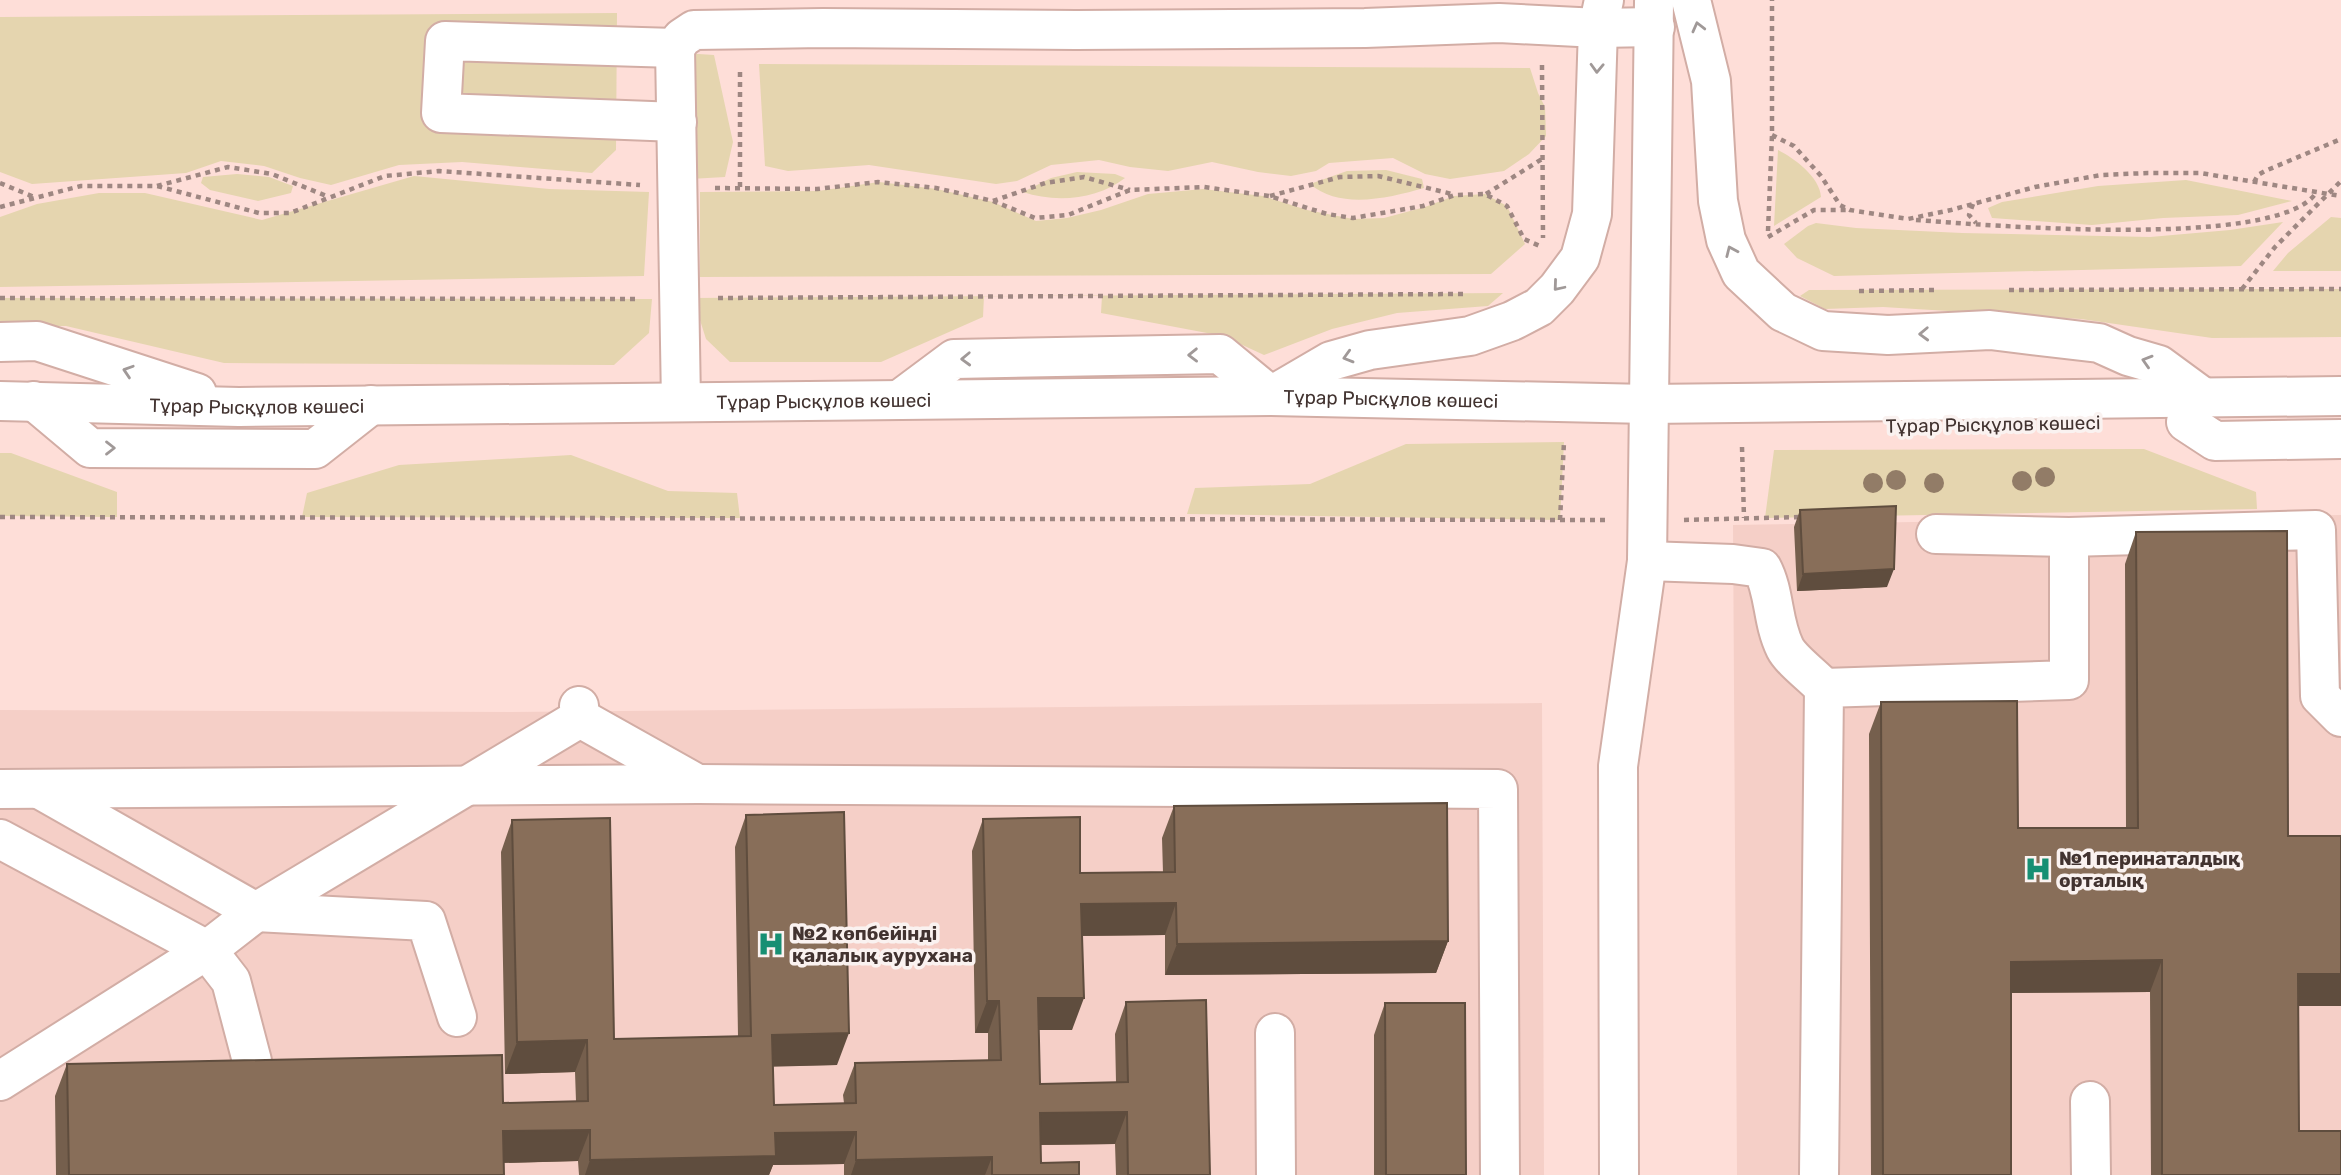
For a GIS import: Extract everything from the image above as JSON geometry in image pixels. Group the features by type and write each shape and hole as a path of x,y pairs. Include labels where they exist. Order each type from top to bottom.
{"street":[{"path":"1691,0 1711,81 1718,201 1726,240 1741,273 1783,312 1824,331 1888,335 1990,330 2099,342 2128,356 2159,365 2195,410 2215,441 2341,439"},
{"path":"681,402 675,48 682,38 694,30 1365,28 1499,23 1542,25 1601,14 1655,13 1647,561 1618,766 1619,1175"},
{"path":"1271,396 1331,361 1370,350 1470,336 1513,321 1539,307 1557,289 1580,258 1592,214 1601,14"},
{"path":"675,48 445,41 441,113 677,122"},
{"path":"0,342 37,341 239,407"},
{"name":"Тұрар Рысқұлов көшесі","path":"17,401 239,407 1271,396 1648,404 2195,410 2341,421"},
{"name":"Тұрар Рысқұлов көшесі","path":"2195,410 2341,396"},
{"path":"17,401 90,448 315,449 371,405"},
{"path":"1936,534 2069,537 2328,530 2320,696 2341,717"},
{"path":"1647,561 1733,564 1762,568 1770,582 1773,612 1785,650 1824,688 2069,680 2069,537"},
{"path":"1819,1175 1824,688"},
{"path":"0,1081 207,950 256,912 466,785 580,712 698,784"},
{"path":"0,789 698,784 1498,789 1500,1175"},
{"path":"40,789 256,912 426,921 457,1017"},
{"path":"0,839 207,950 231,981 252,1061"},
{"path":"1275,1033 1276,1175"},
{"path":"2090,1101 2091,1175"}],"path":[{"path":"1769,243 1772,0"},
{"path":"1542,25 1543,257"},
{"path":"740,29 740,187"},
{"path":"1772,135 1794,146 1821,176 1840,205 1850,211"},
{"path":"2254,182 2258,175 2265,171 2341,139"},
{"path":"1269,196 1340,177 1378,176 1455,195 1485,194 1542,159"},
{"path":"156,186 228,167 272,174 330,197"},
{"path":"0,207 80,186 156,186 259,213 289,213 385,176 439,171 617,182 678,189 817,189 878,182 936,188 993,201 1035,218 1068,215 1130,190"},
{"path":"1908,219 2035,187 2101,176 2148,173 2200,173 2341,196"},
{"path":"993,201 1045,183 1084,177 1130,190 1204,187 1269,196 1328,214 1353,218 1423,206 1455,195"},
{"path":"2242,289 2275,247 2341,181"},
{"path":"0,183 35,197"},
{"path":"1768,236 1814,210 1850,211 1980,225 2146,230 2245,223 2289,213 2306,204 2316,193"},
{"path":"1485,194 1507,206 1524,239 1543,248"},
{"path":"1973,204 1969,215 1980,225"},
{"path":"2005,290 2341,289"},
{"path":"1856,291 1949,290"},
{"path":"0,298 1467,294"},
{"path":"1560,520 1564,442"},
{"path":"1742,447 1744,518"},
{"path":"0,517 1560,520 1806,517"}],"shaded area":[{"path":"617,13 616,150 592,173 462,162 399,165 331,185 264,166 221,161 186,173 32,184 0,172 0,17"},
{"path":"683,53 714,55 733,142 725,177 690,179"},
{"path":"759,64 1530,68 1545,107 1546,136 1529,154 1504,171 1450,179 1425,174 1393,158 1329,163 1316,171 1291,176 1212,162 1168,171 1099,160 1051,165 1017,181 996,184 869,165 788,171 765,166"},
{"path":"1778,150 1811,175 1821,197 1774,226"},
{"path":"1386,170 1422,179 1424,188 1365,200 1336,197 1310,184 1347,171"},
{"path":"1077,172 1115,174 1125,178 1102,191 1076,197 1049,198 1023,192 1051,178"},
{"path":"237,174 269,177 293,186 291,193 258,201 210,190 201,183 203,177"},
{"path":"414,176 549,189 649,192 644,276 0,287 0,217 37,204 99,193 145,193 262,220"},
{"path":"2186,180 2292,201 2238,215 2163,218 2092,225 1992,218 1988,208 2002,202 2098,186"},
{"path":"879,182 937,189 993,202 1036,221 1067,218 1101,210 1148,194 1203,189 1263,196 1307,210 1353,219 1384,218 1454,196 1485,194 1507,206 1525,244 1491,274 700,277 700,192 818,191"},
{"path":"2331,217 2341,218 2341,271 2273,271 2288,253"},
{"path":"2283,222 2241,266 1834,276 1797,258 1784,244 1816,223 1856,228 1962,233 2150,237"},
{"path":"2341,289 2341,337 2212,338 2081,319 1883,307 1825,309 1800,296 1809,290"},
{"path":"1503,293 1488,306 1397,313 1332,329 1264,355 1223,336 1101,313 1102,296 1017,296"},
{"path":"984,296 983,317 881,362 730,362 706,339 693,298"},
{"path":"0,298 652,299 649,333 614,365 224,363 66,326 0,326"},
{"path":"1564,442 1560,520 1187,514 1195,488 1310,484 1406,444"},
{"path":"2144,449 2256,492 2257,509 1765,518 1774,450"},
{"path":"0,453 11,453 117,492 117,517 0,516"},
{"path":"571,455 668,491 737,493 740,518 302,517 307,493 399,465"},
{"name":"№1 перинаталдық орталық","path":"2341,515 2341,1175 1737,1175 1733,525"},
{"name":"№2 көпбейінді қалалық аурухана","path":"1542,703 1544,1175 0,1175 0,710 510,712"}],"building":[{"path":"1896,506 1894,569 1803,574 1800,510"},
{"path":"2287,531 2288,836 2341,836 2341,974 2298,974 2299,1131 2341,1131 2341,1175 2162,1175 2162,960 2011,962 2011,1175 1883,1175 1881,702 2017,701 2018,828 2138,828 2136,532"},
{"path":"1447,803 1448,941 1177,944 1176,903 1081,904 1084,998 1038,998 1040,1084 1128,1082 1126,1002 1206,1000 1210,1175 1128,1175 1127,1112 1040,1113 1041,1163 1079,1162 1079,1175 992,1175 992,1157 856,1160 856,1132 775,1133 776,1156 590,1160 590,1130 503,1131 504,1175 69,1175 67,1064 502,1055 503,1103 588,1101 587,1040 517,1042 512,820 610,818 614,1039 751,1036 746,815 844,812 849,1033 772,1035 774,1105 856,1103 855,1063 1001,1060 999,1001 987,1001 983,819 1080,817 1080,873 1175,872 1174,806"},
{"path":"1385,1003 1465,1003 1466,1175 1386,1175"}],"place":[{"name":"№1 перинаталдық орталық","path":"2038,869"},
{"name":"№2 көпбейінді қалалық аурухана","path":"771,944"}]}
